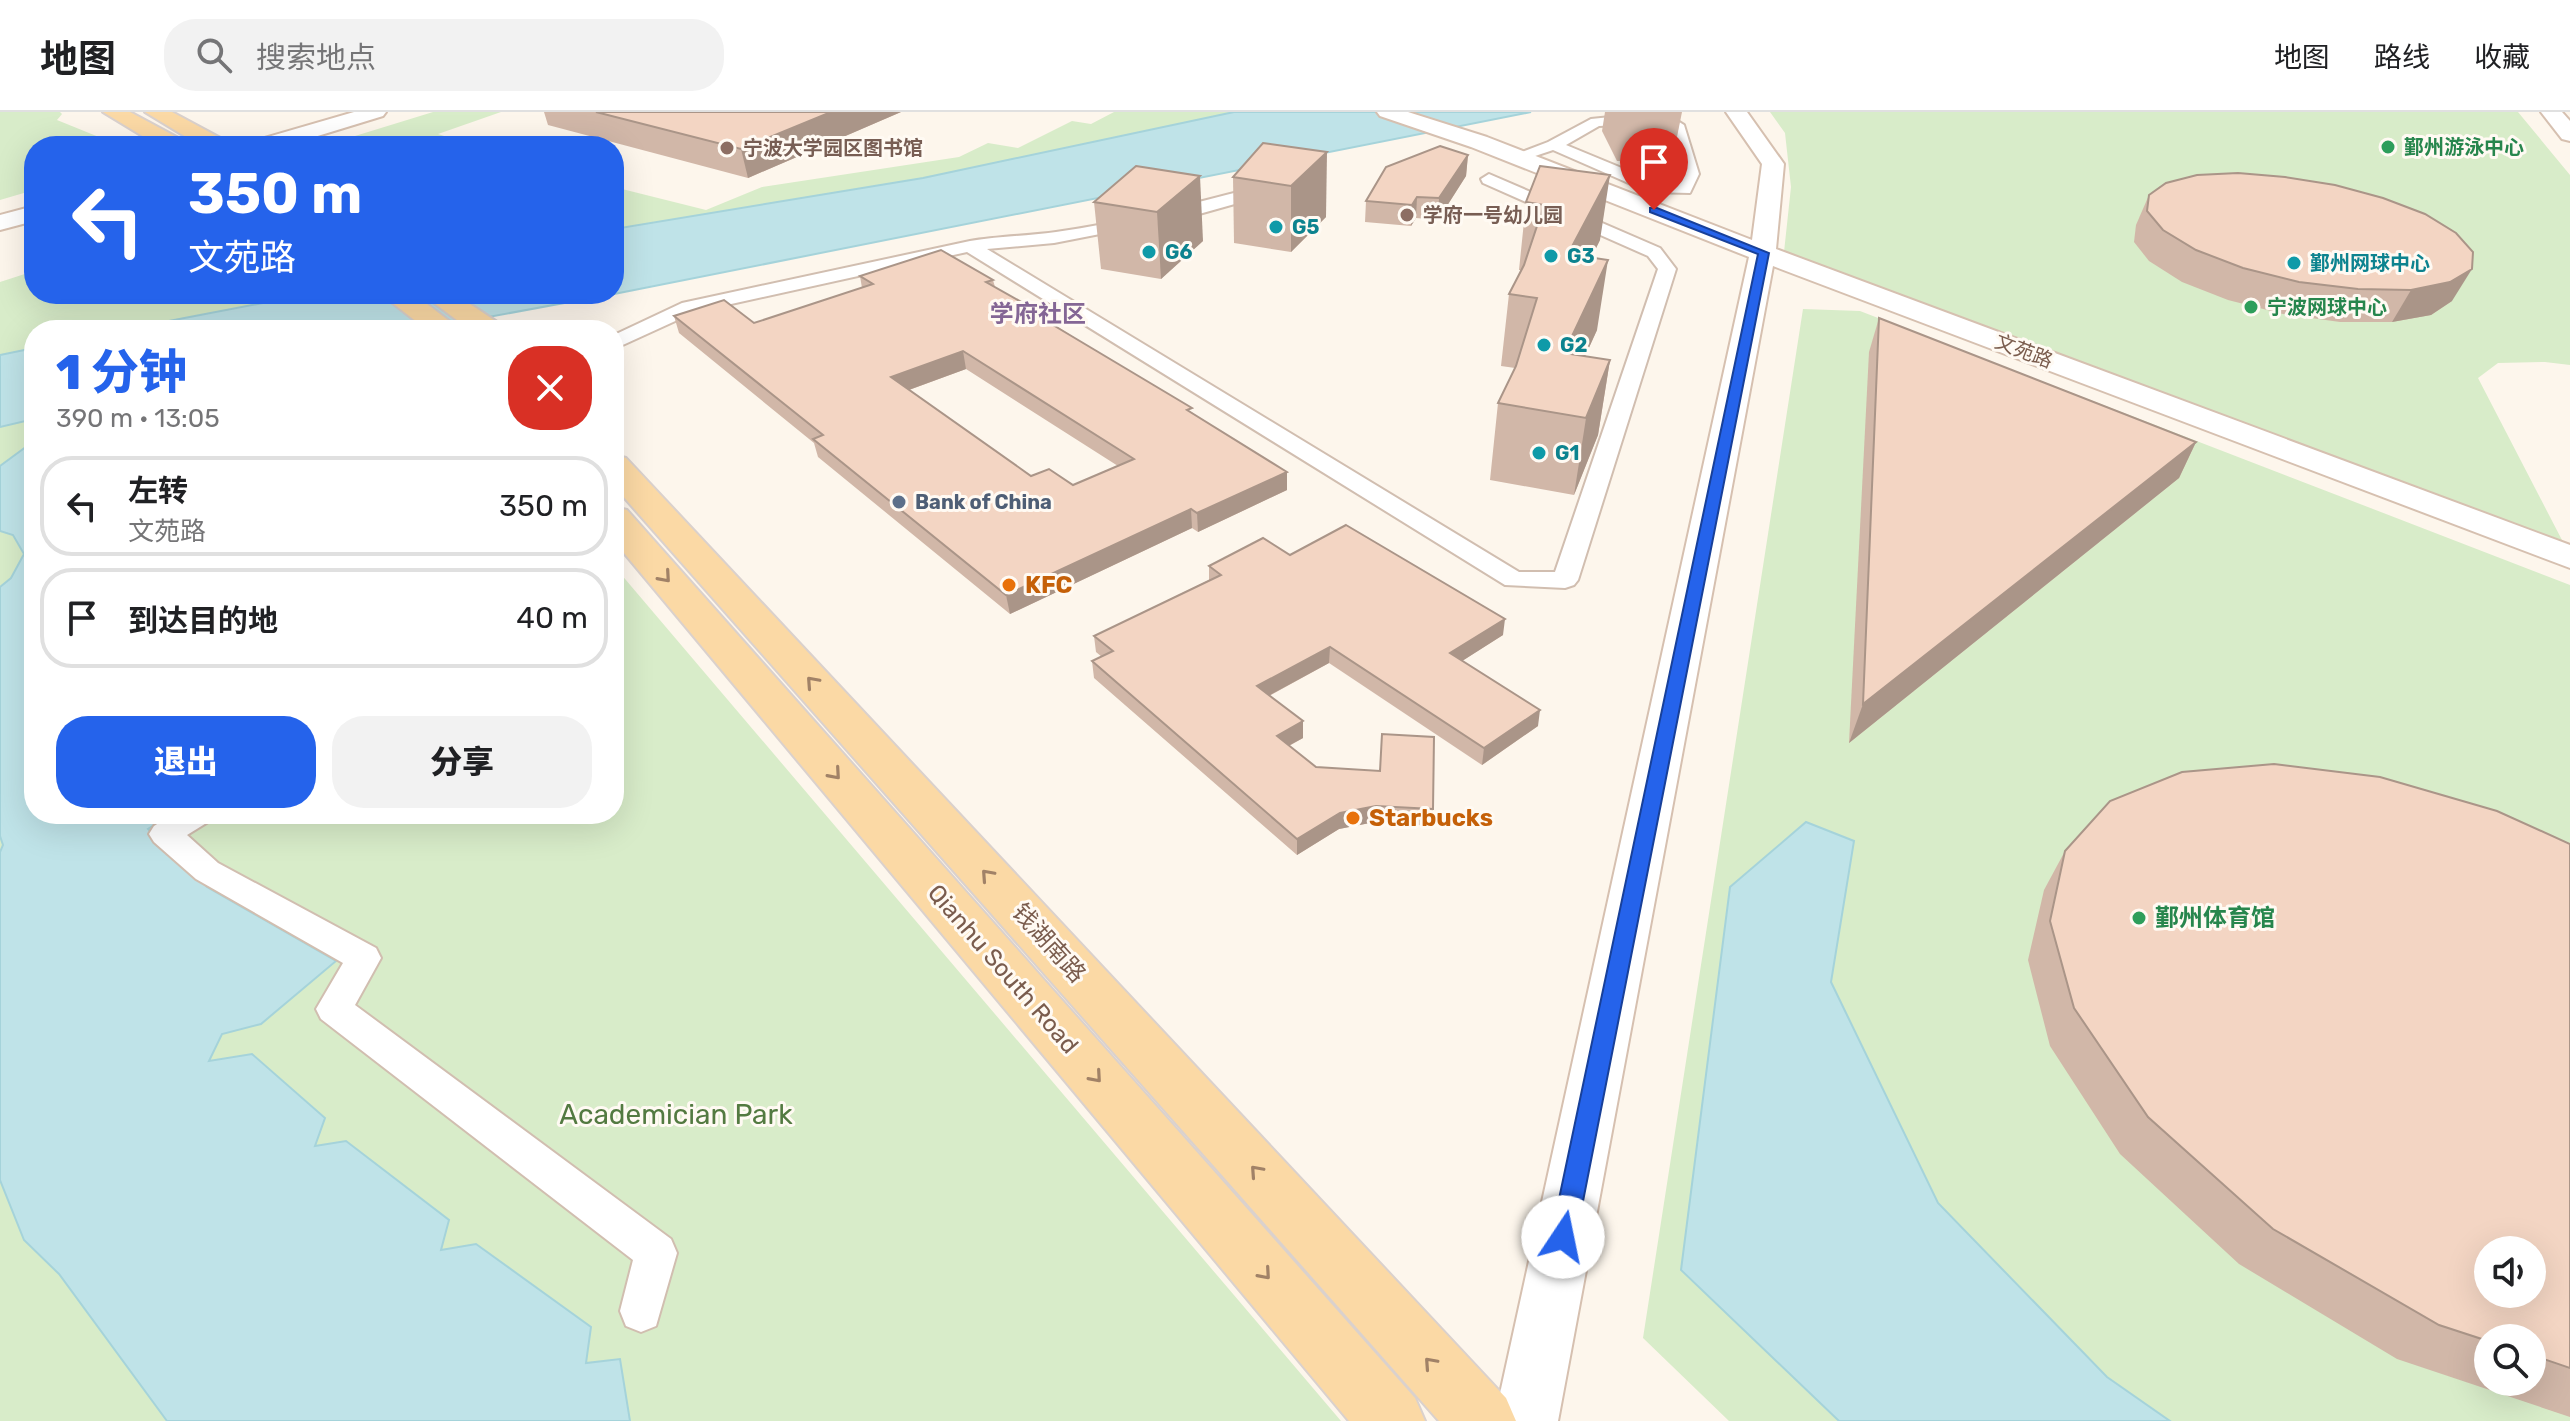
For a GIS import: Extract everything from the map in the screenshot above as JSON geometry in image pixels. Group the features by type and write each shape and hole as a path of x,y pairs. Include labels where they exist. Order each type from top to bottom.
{"main road":[{"path":"114,112 158,136"},
{"path":"156,112 200,136"},
{"path":"293,136 376,112"},
{"name":"文苑路","path":"1387,112 1479,142 1763,253 2570,557"},
{"path":"1526,1421 1763,253 1773,164 1736,112"},
{"path":"2551,112 2570,134"},
{"path":"0,210 24,203"},
{"path":"0,223 24,216"},
{"path":"409,304 432,320"},
{"path":"451,304 475,320"},
{"name":"钱湖南路","path":"624,476 1483,1421"},
{"name":"Qianhu South Road","path":"624,530 1392,1421"}],"street":[{"path":"1517,157 1554,145 1596,122 1640,119 1676,125 1691,174 1684,189 1655,188 1554,145"},
{"path":"970,246 1514,580 1565,580 1667,269 1654,252 1489,179"},
{"path":"624,338 689,307 970,246 1014,239 1054,238 1192,211 1250,194"},
{"path":"181,824 165,834 207,871 364,958 334,1009 656,1253 641,1311"}],"green space":[{"path":"0,112 60,112 62,114 57,120 96,136 24,136 24,193 0,200"},
{"path":"433,112 501,112 438,134 444,136 355,136"},
{"path":"1114,112 1234,112 923,178 624,227 624,190 706,210 762,187 959,157 988,143 1018,148 1072,121 1091,124"},
{"name":"宁波网球中心","path":"1770,112 2518,112 2570,175 2570,365 2498,363 2478,378 2563,542 1784,252 1791,187 1785,133"},
{"path":"24,274 24,304 258,304 174,320 24,320 24,350 0,355 0,282"},
{"name":"鄞州体育馆","path":"1803,309 1860,311 2570,585 2570,1421 1729,1421 1643,1338"},
{"name":"Academician Park","path":"24,421 24,824 624,824 624,578 1341,1421 0,1421 0,427"}],"water":[{"path":"1234,112 1531,112 624,292 624,227 923,178"},
{"path":"258,304 559,304 472,320 174,320"},
{"path":"24,350 24,421 0,427 0,355"},
{"path":"24,448 24,554 13,535 0,531 0,466"},
{"path":"24,554 24,824 156,824 148,829 207,887 336,961 261,1024 222,1034 209,1061 252,1054 325,1118 315,1146 346,1141 449,1220 441,1250 476,1244 591,1327 586,1363 620,1359 630,1421 167,1421 59,1274 24,1240 0,1180 0,852 3,845 0,836 0,587 11,578"},
{"path":"1806,822 1854,841 1831,982 1938,1203 2107,1377 2170,1421 1839,1421 1681,1270 1730,887"}],"building":[{"path":"596,112 831,112 741,149"},
{"path":"1263,143 1327,152 1291,186 1233,177"},
{"path":"1440,146 1468,155 1439,198 1417,197 1412,205 1366,201 1386,167"},
{"path":"1136,166 1200,176 1157,212 1094,202"},
{"path":"1540,166 1610,175 1568,254 1608,260 1564,353 1610,360 1586,418 1498,403 1516,366 1537,298 1509,294 1524,265 1544,205 1526,202"},
{"path":"2238,173 2335,185 2425,214 2456,233 2473,252 2472,269 2450,282 2411,290 2358,289 2299,282 2243,268 2196,250 2163,230 2147,211 2149,195 2166,183 2197,175"},
{"path":"941,250 993,280 986,282 1053,320 1048,322 1192,408 1187,410 1287,472 1197,513 1191,509 1006,595 813,439 823,435 674,316 724,300 754,323 873,284 860,276","holes":["963,351 1134,459 1073,485 1049,469 1031,476 891,377"]},
{"path":"1879,318 2196,442 1863,704"},
{"path":"1346,525 1505,619 1450,653 1540,710 1484,748 1330,647 1257,686 1303,721 1277,736 1316,767 1380,771 1382,734 1434,737 1433,809 1376,806 1340,813 1297,839 1092,661 1113,651 1094,636 1221,575 1209,566 1263,538 1290,555"},
{"name":"鄞州体育馆","path":"2274,764 2380,777 2497,811 2570,844 2570,1368 2546,1360 2546,1324 2474,1324 2474,1336 2439,1325 2273,1229 2148,1117 2074,1008 2050,921 2065,851 2110,801 2182,772"}],"place":[{"name":"鄞州游泳中心","path":"2388,147"},
{"name":"宁波大学园区图书馆","path":"727,148"},
{"name":"学府一号幼儿园","path":"1407,215"},
{"name":"G5","path":"1276,227"},
{"name":"G6","path":"1149,252"},
{"name":"G3","path":"1551,256"},
{"name":"鄞州网球中心","path":"2294,263"},
{"name":"宁波网球中心","path":"2251,307"},
{"name":"G2","path":"1544,345"},
{"name":"G1","path":"1539,453"},
{"name":"Bank of China","path":"899,502"},
{"name":"KFC","path":"1009,585"},
{"name":"Starbucks","path":"1353,818"},
{"name":"鄞州体育馆","path":"2139,918"}],"district":[{"name":"学府社区","path":"1038,314"}],"route":[{"path":"1563,1237 1763,253 1654,210"}]}
